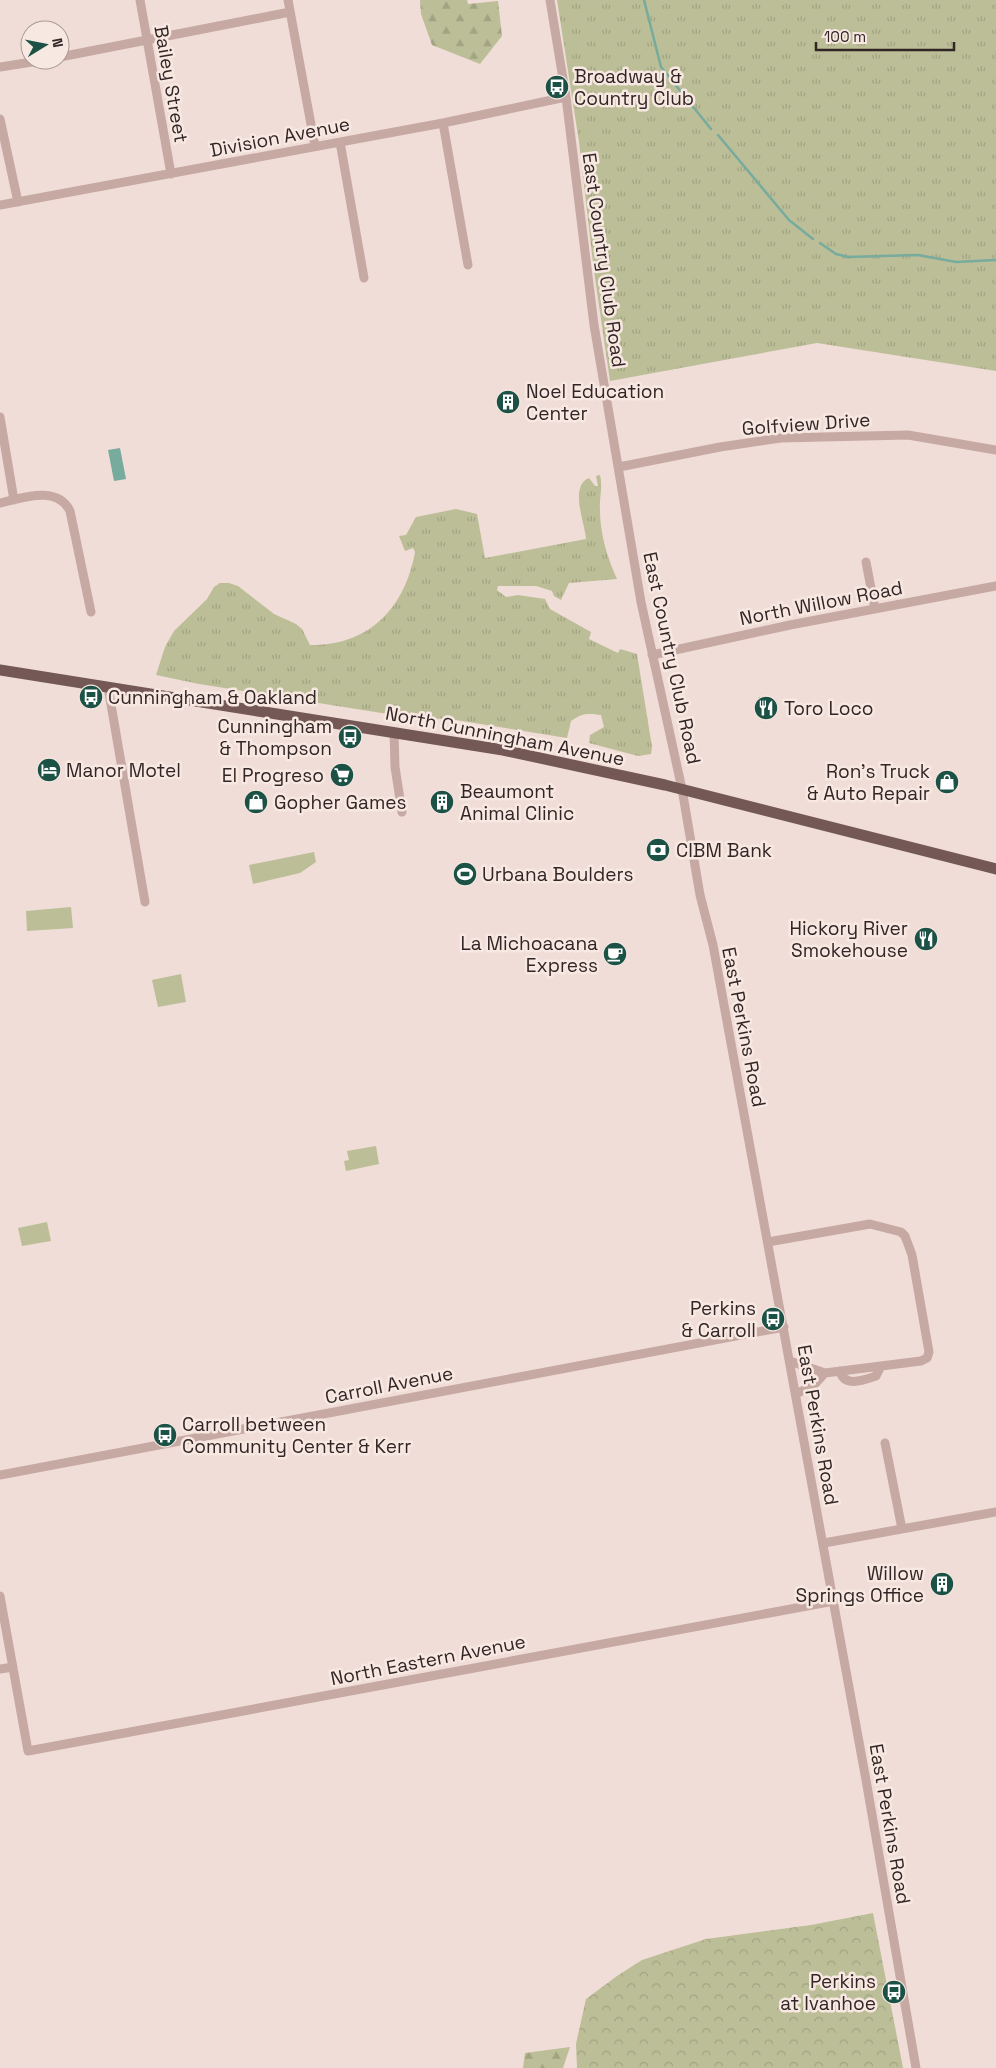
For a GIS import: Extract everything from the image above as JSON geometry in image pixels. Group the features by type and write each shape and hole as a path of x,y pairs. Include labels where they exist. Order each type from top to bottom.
{"main road":[{"name":"North Cunningham Avenue","path":"0,670 503,750 682,789 996,869"}],"street":[{"name":"Bailey Street","path":"140,0 171,174"},
{"path":"288,0 315,146"},
{"name":"East Country Club Road","path":"550,0 566,97 586,266 641,602 682,789"},
{"path":"70,55 290,12"},
{"path":"0,67 20,64"},
{"name":"Division Avenue","path":"0,205 443,123 566,97"},
{"path":"0,119 18,202"},
{"path":"443,123 468,264"},
{"path":"340,142 364,278"},
{"path":"0,417 14,500"},
{"name":"Golfview Drive","path":"619,467 758,440 781,438 908,435 996,450"},
{"path":"0,503 50,495 61,499 70,511 91,612"},
{"path":"866,562 875,609"},
{"name":"North Willow Road","path":"652,654 996,586"},
{"path":"108,687 145,902"},
{"path":"394,732 395,767 402,812"},
{"name":"East Perkins Road","path":"682,789 824,1543 916,2068"},
{"path":"768,1242 870,1224 892,1228 905,1236 912,1256 929,1356 921,1361 881,1366 876,1376 850,1382 845,1380 840,1371 825,1374 790,1361"},
{"name":"Carroll Avenue","path":"0,1475 784,1327"},
{"path":"796,1394 814,1385 825,1374"},
{"path":"885,1443 902,1529"},
{"path":"824,1543 996,1512"},
{"path":"0,1596 13,1667 0,1669"},
{"name":"North Eastern Avenue","path":"13,1667 28,1751 834,1601"}],"green space":[{"path":"420,0 467,0 468,4 498,1 502,36 480,64 432,45 421,14"},
{"path":"557,0 996,0 996,371 817,343 610,381 594,271 579,142"},
{"path":"600,475 601,528 607,554 617,579 569,583 561,600 554,596 552,591 536,586 498,586 497,590 506,597 518,595 545,599 550,609 591,632 589,639 618,653 620,649 637,654 652,747 651,754 638,756 589,743 590,735 604,727 601,715 585,714 578,716 571,721 567,738 456,720 394,715 199,684 156,675 165,647 174,631 207,599 214,587 220,583 238,586 274,614 296,624 302,629 310,645 331,644 350,639 367,631 381,620 403,590 415,552 413,548 405,551 399,536 406,535 416,517 456,509 477,514 485,558 586,539 580,506 580,489 583,482 589,478 595,486 598,486 596,476"},
{"path":"314,852 316,862 300,873 253,884 249,865"},
{"path":"71,907 73,928 27,931 26,911"},
{"path":"181,974 186,1002 158,1007 152,980"},
{"path":"376,1146 379,1164 346,1171 344,1161 349,1160 347,1151"},
{"path":"47,1222 51,1241 22,1246 18,1228"},
{"path":"873,1913 903,2068 577,2068 576,2044 586,1999 642,1960 706,1939 811,1925"},
{"path":"570,2047 563,2068 523,2068 525,2053"}],"water":[{"path":"120,448 126,479 114,481 108,450"}],"waterway":[{"path":"644,0 661,67 711,129"},
{"path":"718,135 789,220 813,239"},
{"path":"820,243 836,254 848,257 918,255 956,262 996,260"}],"place":[{"name":"Broadway & Country Club","path":"557,87"},
{"name":"Noel Education Center","path":"508,402"},
{"name":"Cunningham & Oakland","path":"91,697"},
{"name":"Toro Loco","path":"766,708"},
{"name":"Cunningham & Thompson","path":"350,737"},
{"name":"Manor Motel","path":"49,770"},
{"name":"El Progreso","path":"342,775"},
{"name":"Ron's Truck & Auto Repair","path":"947,782"},
{"name":"Gopher Games","path":"256,802"},
{"name":"Beaumont Animal Clinic","path":"442,802"},
{"name":"CIBM Bank","path":"658,850"},
{"name":"Urbana Boulders","path":"465,874"},
{"name":"Hickory River Smokehouse","path":"926,939"},
{"name":"La Michoacana Express","path":"615,954"},
{"name":"Perkins & Carroll","path":"773,1319"},
{"name":"Carroll between Community Center & Kerr","path":"165,1435"},
{"name":"Willow Springs Office","path":"942,1584"},
{"name":"Perkins at Ivanhoe","path":"894,1992"}]}
